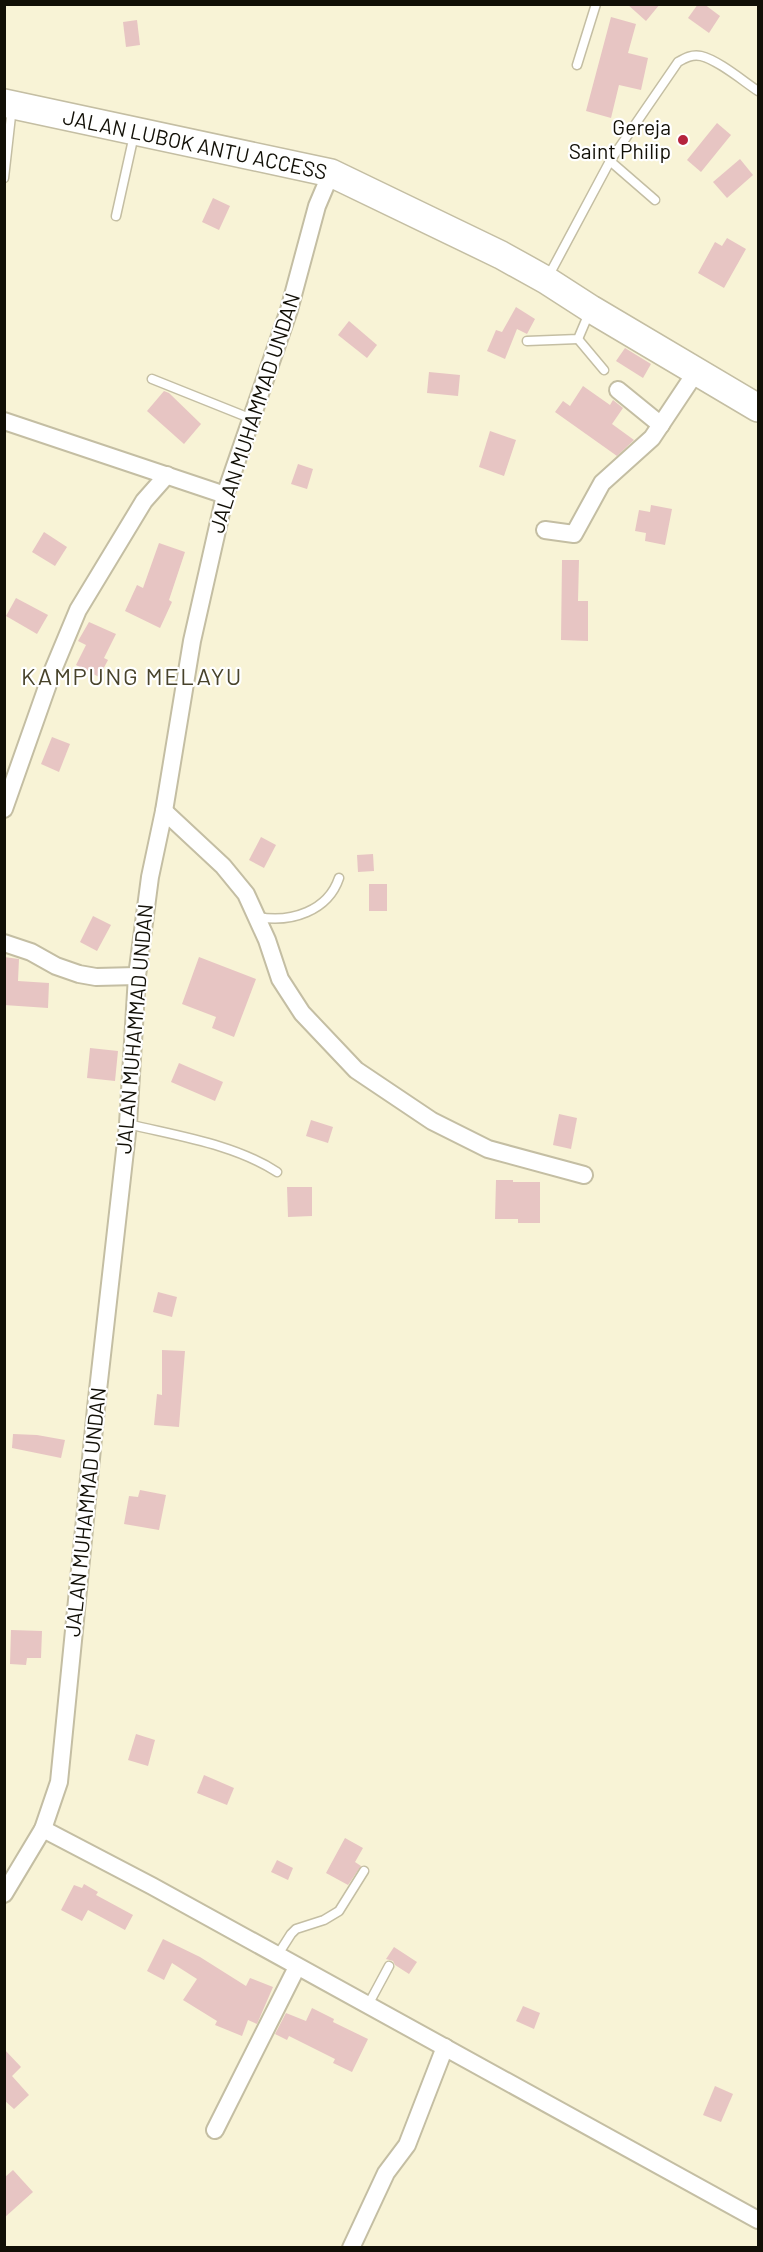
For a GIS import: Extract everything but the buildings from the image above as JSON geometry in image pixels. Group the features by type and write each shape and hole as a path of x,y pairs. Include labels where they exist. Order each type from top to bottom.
{"main road":[{"name":"JALAN LUBOK ANTU ACCESS","path":"8,104 331,173 501,255 759,408"}],"street":[{"name":"JALAN MUHAMMAD UNDAN","path":"4,1894 43,1829 59,1782 96,1408 128,1124 137,976 148,887 164,811 192,641 225,495 289,310 317,206 331,173"},
{"path":"545,530 574,534 602,483 652,438 696,372"},
{"path":"618,390 661,424"},
{"path":"4,421 225,495"},
{"path":"4,809 49,681 78,610 144,501 168,475"},
{"path":"164,811 223,866 246,894 258,917 280,979 302,1013 356,1070 432,1121 488,1149 584,1175"},
{"path":"4,942 79,974 96,977 137,976"},
{"path":"43,1829 152,1886 759,2220"},
{"path":"215,2130 297,1967"},
{"path":"351,2247 386,2173 407,2145 445,2047"}],"lane":[{"path":"577,65 596,4"},
{"path":"546,280 610,161 678,62 688,56 710,59 759,91"},
{"path":"4,178 8,104"},
{"path":"116,216 135,131"},
{"path":"610,161 655,200"},
{"path":"578,339 591,309"},
{"path":"527,341 578,339"},
{"path":"578,339 604,369"},
{"path":"152,379 252,419"},
{"path":"258,917 283,918 309,912 329,897 339,878"},
{"path":"128,1124 232,1150 277,1172"},
{"path":"278,1956 296,1929 324,1920 339,1911 364,1870"},
{"path":"368,2005 389,1966"}],"place":[{"name":"Gereja Saint Philip","path":"683,140"}],"district":[{"name":"KAMPUNG MELAYU","path":"132,677"}]}
